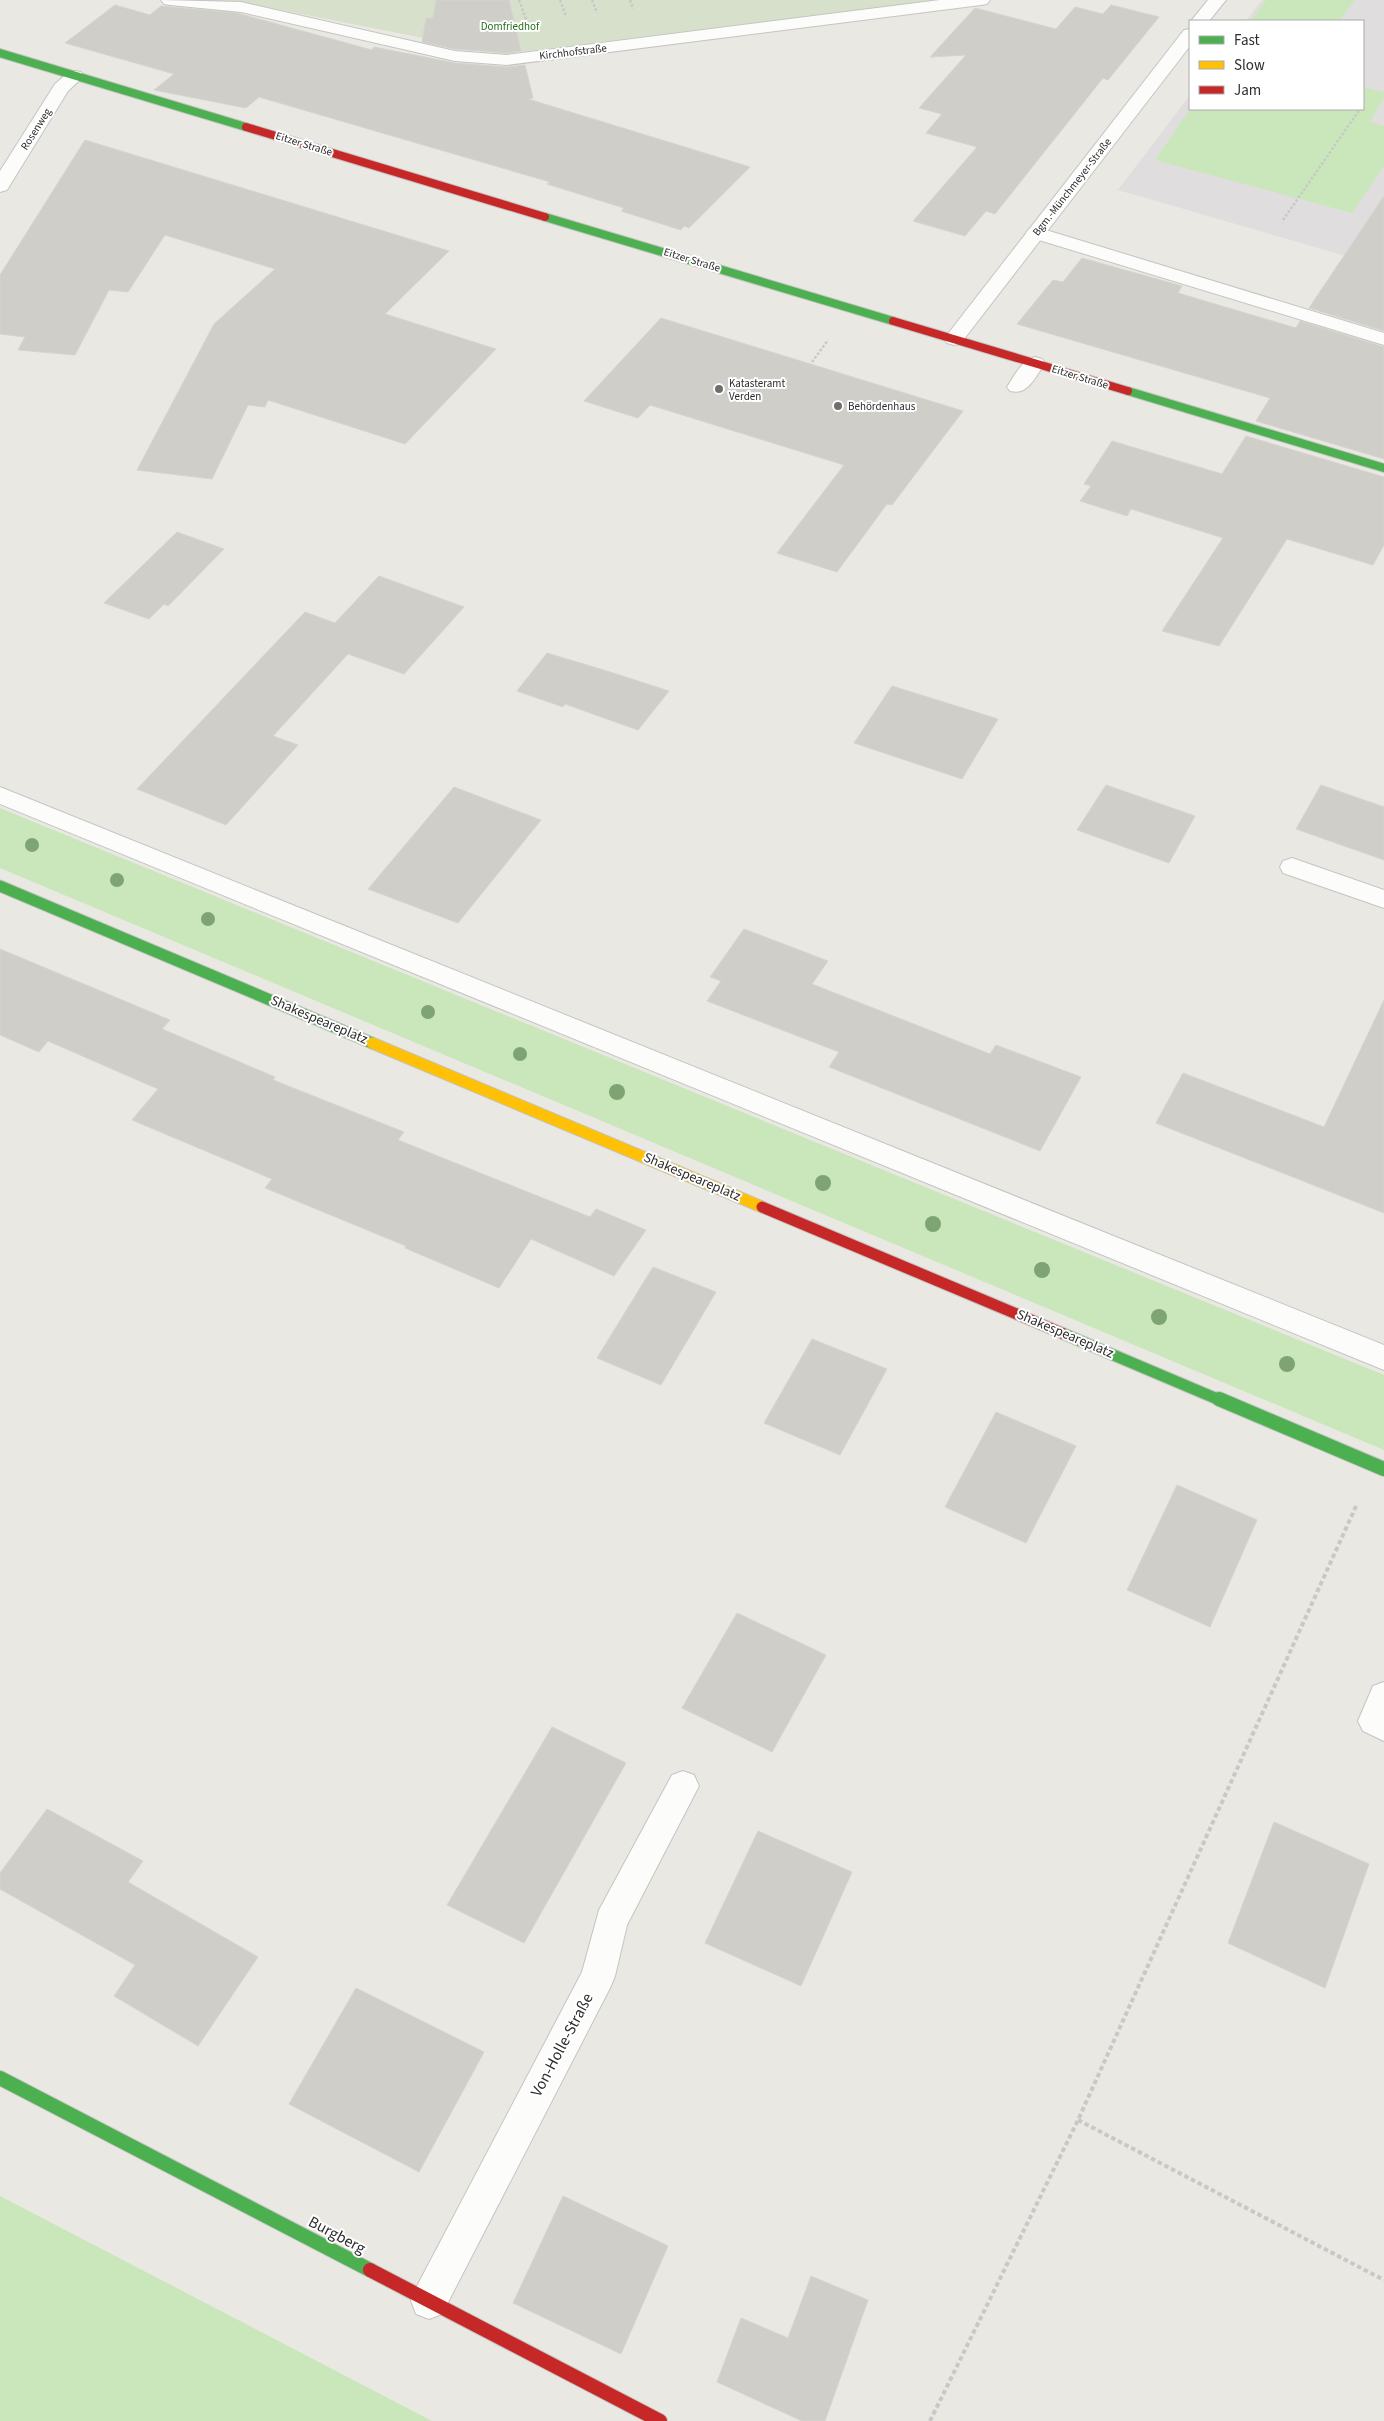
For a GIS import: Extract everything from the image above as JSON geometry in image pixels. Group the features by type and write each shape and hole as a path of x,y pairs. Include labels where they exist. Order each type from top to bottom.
{"main road":[{"name":"Eitzer Straße","path":"0,53 1384,468"},
{"name":"Shakespeareplatz","path":"0,886 1379,1467"},
{"name":"Burgberg","path":"0,2078 660,2421"}],"street":[{"name":"Kirchhofstraße","path":"170,0 241,7 455,56 507,60 981,0"},
{"path":"1201,20 1217,0"},
{"name":"Bgm.-Münchmeyer-Straße","path":"954,339 1189,35"},
{"name":"Rosenweg","path":"0,186 61,88 75,76"},
{"path":"1036,233 1384,339"},
{"path":"1017,387 1035,363"},
{"path":"0,795 1384,1358"},
{"path":"1292,867 1384,899"},
{"name":"Von-Holle-Straße","path":"428,2301 598,1976 611,1921 683,1786"}],"path":[{"path":"1283,220 1359,110"},
{"path":"812,362 833,335"},
{"path":"930,2421 1078,2120 1262,1717 1379,1467"},
{"path":"1078,2120 1384,2280"}],"shaded area":[{"path":"1262,0 1384,0 1384,267 1118,190 1189,96 1189,110 1364,110 1364,20 1247,20"}],"green space":[{"name":"Domfriedhof","path":"198,0 935,0 505,54 250,4"},
{"path":"1266,0 1355,0 1340,20 1252,20"},
{"path":"1364,87 1384,92 1384,98 1370,122 1384,126 1384,166 1352,213 1155,160 1189,110 1364,110"},
{"path":"0,808 1384,1375 1384,1450 0,868"},
{"path":"0,2196 432,2421 0,2421"}],"building":[{"path":"436,0 509,0 521,51 507,53 455,49 422,42 426,18 433,18"},
{"path":"115,5 150,15 161,6 237,13 372,50 374,47 455,63 507,67 525,65 533,98 528,99 750,167 689,228 684,226 681,230 621,211 624,208 547,184 550,182 259,97 246,108 154,90 174,74 65,43"},
{"path":"1111,5 1159,17 1108,80 1103,78 995,214 986,211 965,236 913,221 977,147 926,133 942,114 919,108 966,55 930,57 975,8 1056,29 1075,7 1103,14"},
{"path":"85,140 449,251 385,314 496,349 405,444 268,400 265,407 248,405 212,479 137,470 214,324 275,269 165,235 128,292 109,290 75,355 18,350 25,337 0,334 0,275"},
{"path":"1384,196 1384,331 1309,308"},
{"path":"1082,258 1182,286 1178,293 1296,328 1300,321 1384,347 1384,459 1256,421 1270,398 1017,324 1053,280 1063,282"},
{"path":"661,318 963,411 892,505 887,504 837,572 777,553 844,465 650,405 638,418 584,401"},
{"path":"1246,436 1384,477 1384,545 1373,565 1287,539 1219,646 1162,631 1223,538 1131,509 1127,516 1080,501 1091,486 1084,484 1112,441 1222,474"},
{"path":"177,532 224,549 168,606 164,604 149,619 104,603"},
{"path":"379,576 464,607 404,674 348,654 273,736 298,745 226,825 137,789 305,612 335,623"},
{"path":"547,653 669,691 638,730 565,704 563,707 517,691"},
{"path":"892,686 998,719 962,779 854,743"},
{"path":"1106,785 1195,816 1169,863 1077,830"},
{"path":"1321,785 1384,807 1384,860 1296,829"},
{"path":"454,787 541,820 458,923 368,889"},
{"path":"744,929 828,961 812,984 990,1054 996,1045 1081,1077 1040,1151 829,1067 839,1052 707,1001 721,981 710,977"},
{"path":"0,949 170,1020 162,1029 275,1077 273,1080 404,1132 398,1140 590,1217 596,1209 646,1230 614,1276 531,1239 499,1288 405,1248 406,1246 265,1188 272,1179 132,1120 158,1089 48,1041 39,1052 0,1035"},
{"path":"1384,1000 1384,1213 1156,1123 1183,1073 1324,1127"},
{"path":"653,1267 716,1292 661,1385 597,1358"},
{"path":"812,1339 887,1369 840,1455 764,1423"},
{"path":"996,1412 1076,1446 1026,1543 945,1507"},
{"path":"1177,1485 1257,1520 1210,1627 1127,1590"},
{"path":"737,1613 826,1655 772,1752 682,1708"},
{"path":"552,1727 626,1763 524,1943 447,1905"},
{"path":"47,1809 143,1861 128,1882 258,1957 198,2046 114,1996 135,1965 0,1889 0,1873"},
{"path":"1274,1822 1369,1864 1325,1988 1228,1943"},
{"path":"758,1831 852,1872 801,1986 705,1943"},
{"path":"356,1988 484,2052 419,2172 289,2104"},
{"path":"563,2196 668,2246 621,2354 513,2303"},
{"path":"811,2276 868,2300 825,2421 802,2421 717,2382 741,2318 788,2338"}],"traffic: fast":[{"path":"0,53 246,127"},
{"path":"545,217 893,321"},
{"path":"1128,391 1384,468"},
{"path":"0,886 372,1043"},
{"path":"1064,1334 1384,1469"},
{"path":"0,2078 370,2270"}],"traffic: slow":[{"path":"372,1043 762,1207"}],"traffic: jam":[{"path":"246,127 545,217"},
{"path":"893,321 1128,391"},
{"path":"762,1207 1064,1334"},
{"path":"370,2270 660,2421"}],"place":[{"name":"Katasteramt Verden","path":"719,389"},
{"name":"Behördenhaus","path":"838,406"}]}
